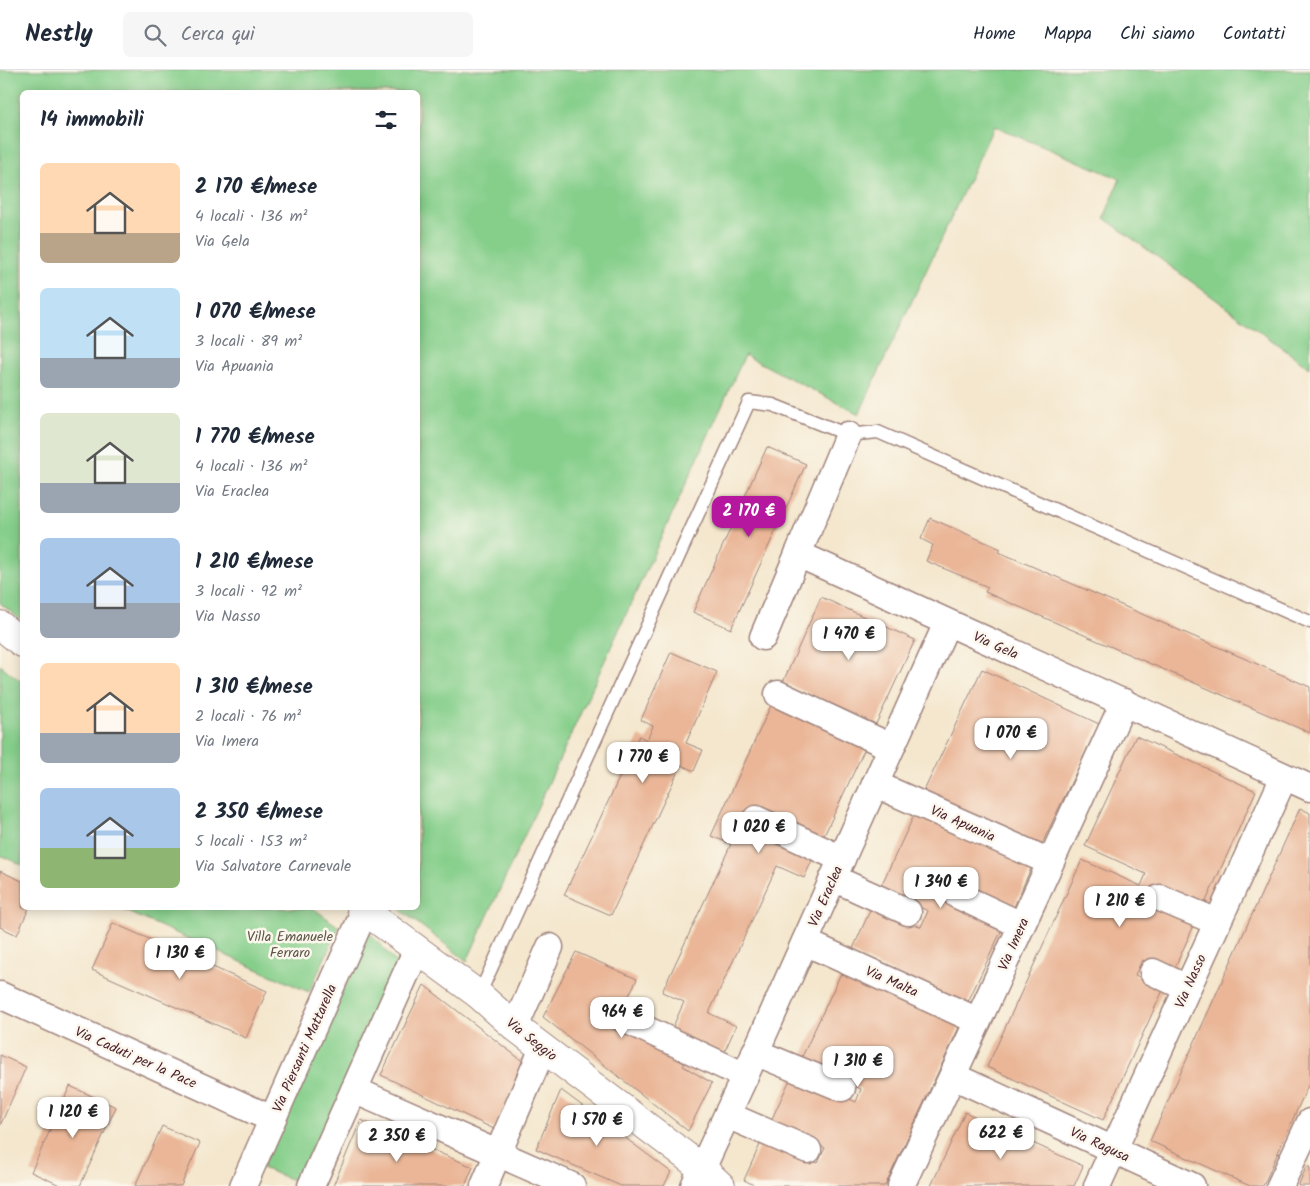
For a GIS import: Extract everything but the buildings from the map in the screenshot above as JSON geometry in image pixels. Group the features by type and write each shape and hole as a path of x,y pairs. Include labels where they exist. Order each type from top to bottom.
{"street":[{"path":"763,637 848,435"},
{"name":"Via Gela","path":"798,554 1310,788"},
{"name":"Via Eraclea","path":"706,1180 727,1114 947,623"},
{"path":"0,625 20,641"},
{"path":"778,694 891,747"},
{"name":"Via Imera","path":"901,1186 1124,702"},
{"name":"Via Nasso","path":"1096,1186 1284,777"},
{"name":"Via Apuania","path":"875,784 1050,862"},
{"path":"756,819 908,912"},
{"path":"957,895 1021,925"},
{"path":"1160,898 1217,922"},
{"name":"Via Piersanti Mattarella","path":"243,1186 363,910"},
{"name":"Via Seggio","path":"364,910 479,995 515,1027 706,1180"},
{"name":"Via Malta","path":"805,942 978,1021"},
{"path":"515,1027 550,947"},
{"path":"312,1186 417,949"},
{"path":"1153,972 1187,988"},
{"name":"Via Caduti per la Pace","path":"0,995 272,1119"},
{"path":"624,1019 745,1076"},
{"path":"484,1186 543,1048"},
{"path":"755,1052 842,1088"},
{"name":"Via Ragusa","path":"953,1076 1192,1186"},
{"path":"354,1090 572,1186"},
{"path":"727,1114 808,1150"},
{"path":"1280,1186 1310,1122"}],"lane":[{"path":"479,995 749,402 774,405 848,435 878,432 1310,622"}],"green space":[{"path":"0,70 1310,70 1310,368 1104,218 1120,179 994,126 859,414 745,355 467,961 401,910 420,910 420,90 20,90 20,619 0,603"},
{"path":"0,665 20,680 20,864 0,855"},
{"name":"Villa Emanuele Ferraro","path":"124,910 316,910 339,927 309,992"},
{"path":"368,931 400,967 300,1183 262,1168"}]}
